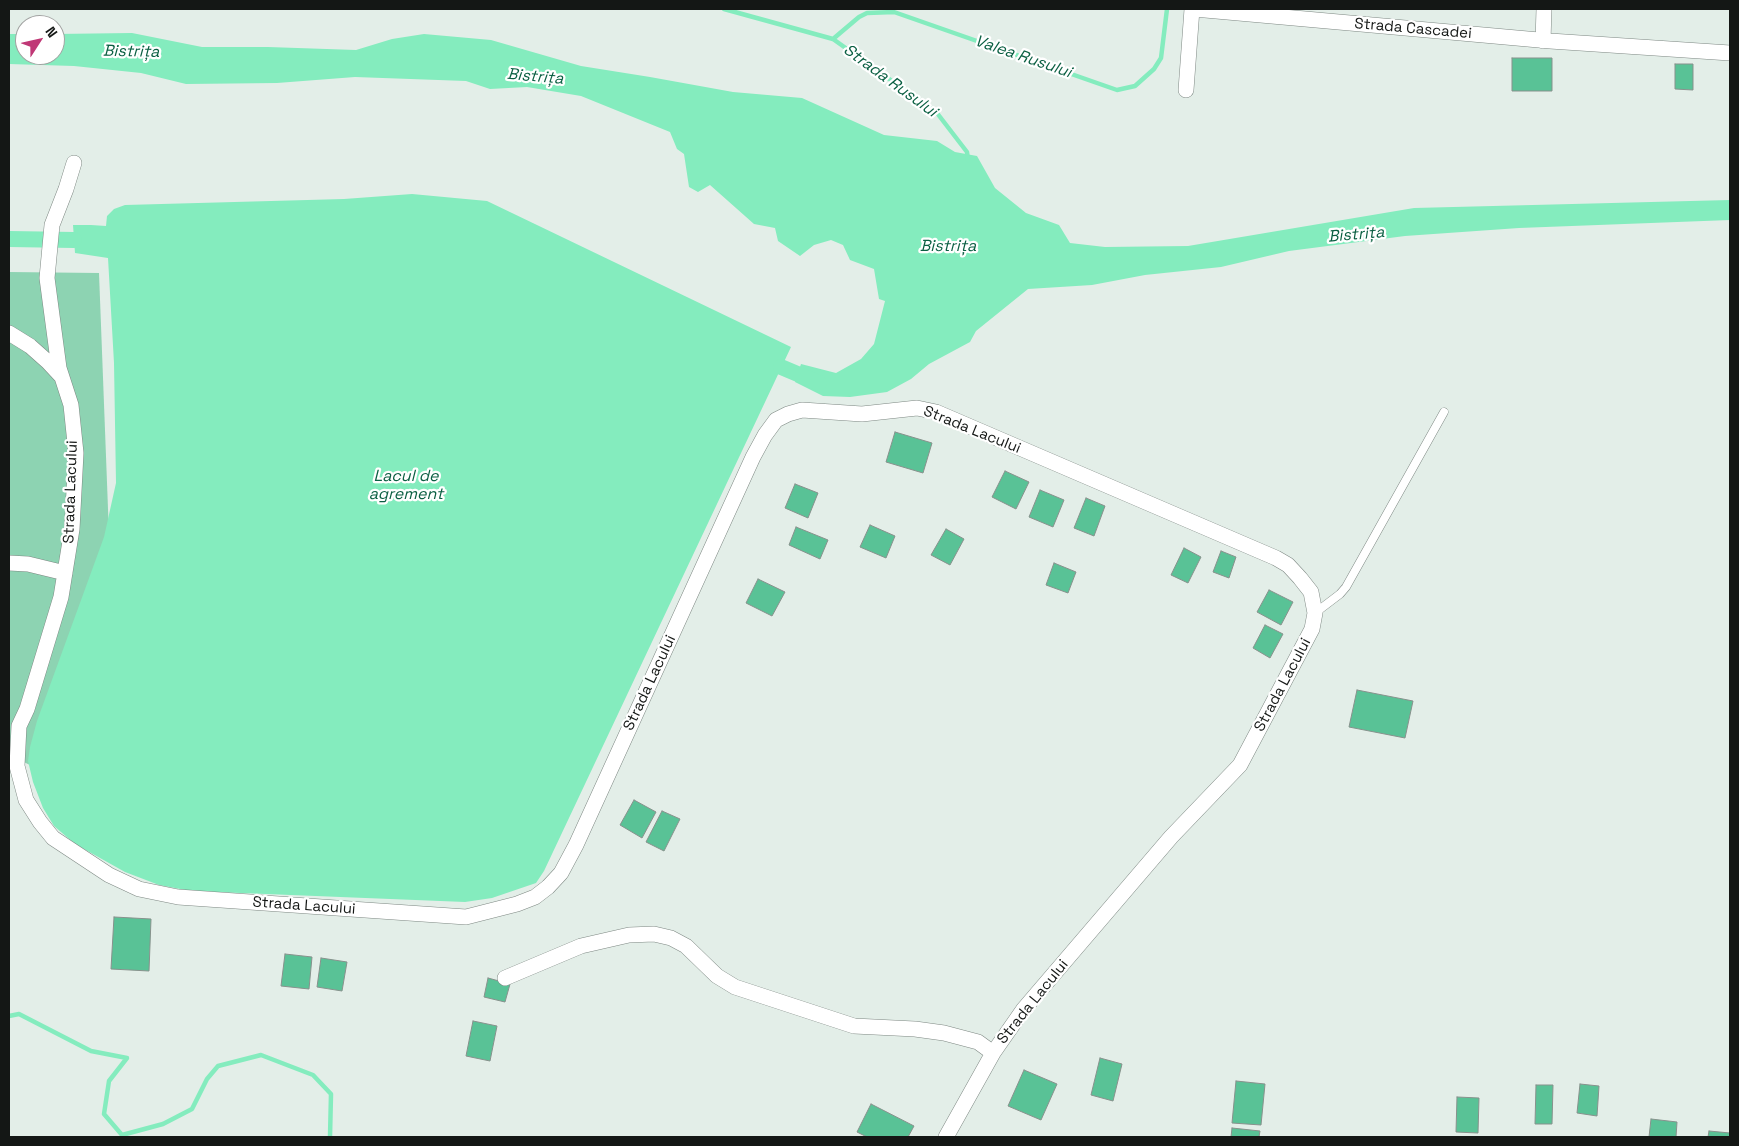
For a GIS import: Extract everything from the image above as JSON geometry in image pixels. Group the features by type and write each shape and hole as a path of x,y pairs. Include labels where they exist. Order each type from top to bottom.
{"street":[{"name":"Strada Cascadei","path":"1186,90 1193,9 1543,41 1730,53"},
{"path":"1543,41 1544,9"},
{"name":"Strada Lacului","path":"74,163 52,225 48,278 60,368 71,405 76,452 72,529 61,596 28,709 19,726 17,766 26,800 53,838 109,875 139,889 169,895 466,917 517,904 535,897 561,873 576,845 753,457 765,435 776,420 802,410 862,414 917,408 936,412 1276,558 1288,566 1311,592 1315,613 1312,629 1240,766 1171,837 1023,1010 993,1053 946,1137"},
{"path":"9,333 30,346 62,377"},
{"path":"9,554 28,564"},
{"path":"9,563 28,564 65,574"},
{"name":"Strada Lacului","path":"505,978 581,946 629,935 654,934 671,938 686,946 717,976 734,987 854,1026 915,1029 944,1033 978,1042 993,1053"}],"lane":[{"path":"1315,613 1340,594 1346,587 1444,412"}],"shaded area":[{"path":"9,272 99,273 109,535 30,765 9,755"}],"water":[{"name":"Bistrița","path":"132,33 202,47 356,50 392,39 424,34 491,40 581,66 733,92 802,98 884,135 937,141 955,152 977,156 995,188 1026,213 1059,225 1070,243 1105,247 1188,246 1414,208 1730,200 1730,220 1519,228 1405,236 1289,251 1221,267 1145,275 1092,285 1028,289 976,331 970,342 929,364 911,379 887,392 850,397 823,396 795,382 801,364 836,373 861,359 874,344 885,301 879,299 874,269 850,260 843,245 831,240 814,245 800,256 778,241 775,228 754,224 710,185 698,192 689,187 684,154 677,149 670,132 581,96 527,87 490,89 466,81 355,77 277,83 186,84 141,73 74,66 42,65 65,65 65,34"},
{"name":"Bistrița","path":"9,34 15,34 15,64 9,64"},
{"name":"Lacul de agrement","path":"412,194 487,201 791,347 544,871 536,883 492,898 465,902 191,891 159,885 125,872 75,844 54,826 43,808 33,782 28,761 37,721 104,537 116,483 114,363 108,258 75,253 73,225 106,226 107,216 114,209 125,205 344,199"}],"building":[{"path":"1512,58 1552,58 1552,91 1512,91"},
{"path":"1675,64 1693,64 1693,90 1675,89"},
{"path":"895,432 932,443 923,473 886,462"},
{"path":"1005,471 1029,482 1016,509 992,497"},
{"path":"795,484 818,493 808,518 785,508"},
{"path":"1040,490 1064,500 1053,527 1029,517"},
{"path":"1086,498 1105,506 1094,536 1074,528"},
{"path":"870,525 895,536 886,558 860,547"},
{"path":"796,527 828,540 820,559 789,545"},
{"path":"946,529 964,539 950,565 931,555"},
{"path":"1184,548 1201,557 1188,583 1171,575"},
{"path":"1221,551 1236,557 1229,578 1213,572"},
{"path":"1054,563 1076,572 1068,593 1046,585"},
{"path":"758,579 785,592 772,616 746,603"},
{"path":"1269,590 1293,602 1281,625 1257,612"},
{"path":"1265,625 1283,634 1270,658 1253,648"},
{"path":"1357,690 1413,701 1405,738 1349,727"},
{"path":"634,800 656,812 642,838 620,825"},
{"path":"662,811 680,819 664,851 646,842"},
{"path":"114,917 151,919 149,971 111,969"},
{"path":"285,954 312,957 309,989 281,986"},
{"path":"321,958 347,962 342,991 317,987"},
{"path":"488,978 510,984 505,1002 484,997"},
{"path":"473,1021 497,1026 490,1061 466,1056"},
{"path":"1100,1058 1122,1064 1113,1101 1091,1095"},
{"path":"1024,1070 1057,1084 1041,1120 1008,1106"},
{"path":"1236,1081 1265,1084 1261,1125 1232,1123"},
{"path":"1580,1084 1599,1086 1597,1116 1577,1113"},
{"path":"1536,1085 1553,1085 1552,1124 1535,1124"},
{"path":"1457,1097 1479,1098 1478,1133 1456,1132"},
{"path":"871,1104 914,1126 908,1137 867,1137 857,1132"},
{"path":"1651,1119 1677,1122 1676,1137 1649,1137"},
{"path":"1232,1128 1260,1131 1259,1137 1231,1137"},
{"path":"1709,1131 1730,1133 1730,1137 1708,1137"}],"waterway":[{"name":"Strada Rusului","path":"724,9 833,39 937,113 967,152 968,160"},
{"name":"Valea Rusului","path":"833,39 859,17 867,13 894,12 1117,90 1135,86 1154,69 1161,58 1167,9"},
{"path":"9,239 74,240"},
{"path":"781,367 819,383"},
{"path":"9,1016 19,1014 91,1051 127,1058 109,1081 104,1114 122,1135 163,1124 192,1109 207,1079 218,1066 261,1055 313,1075 331,1094 330,1137"}]}
